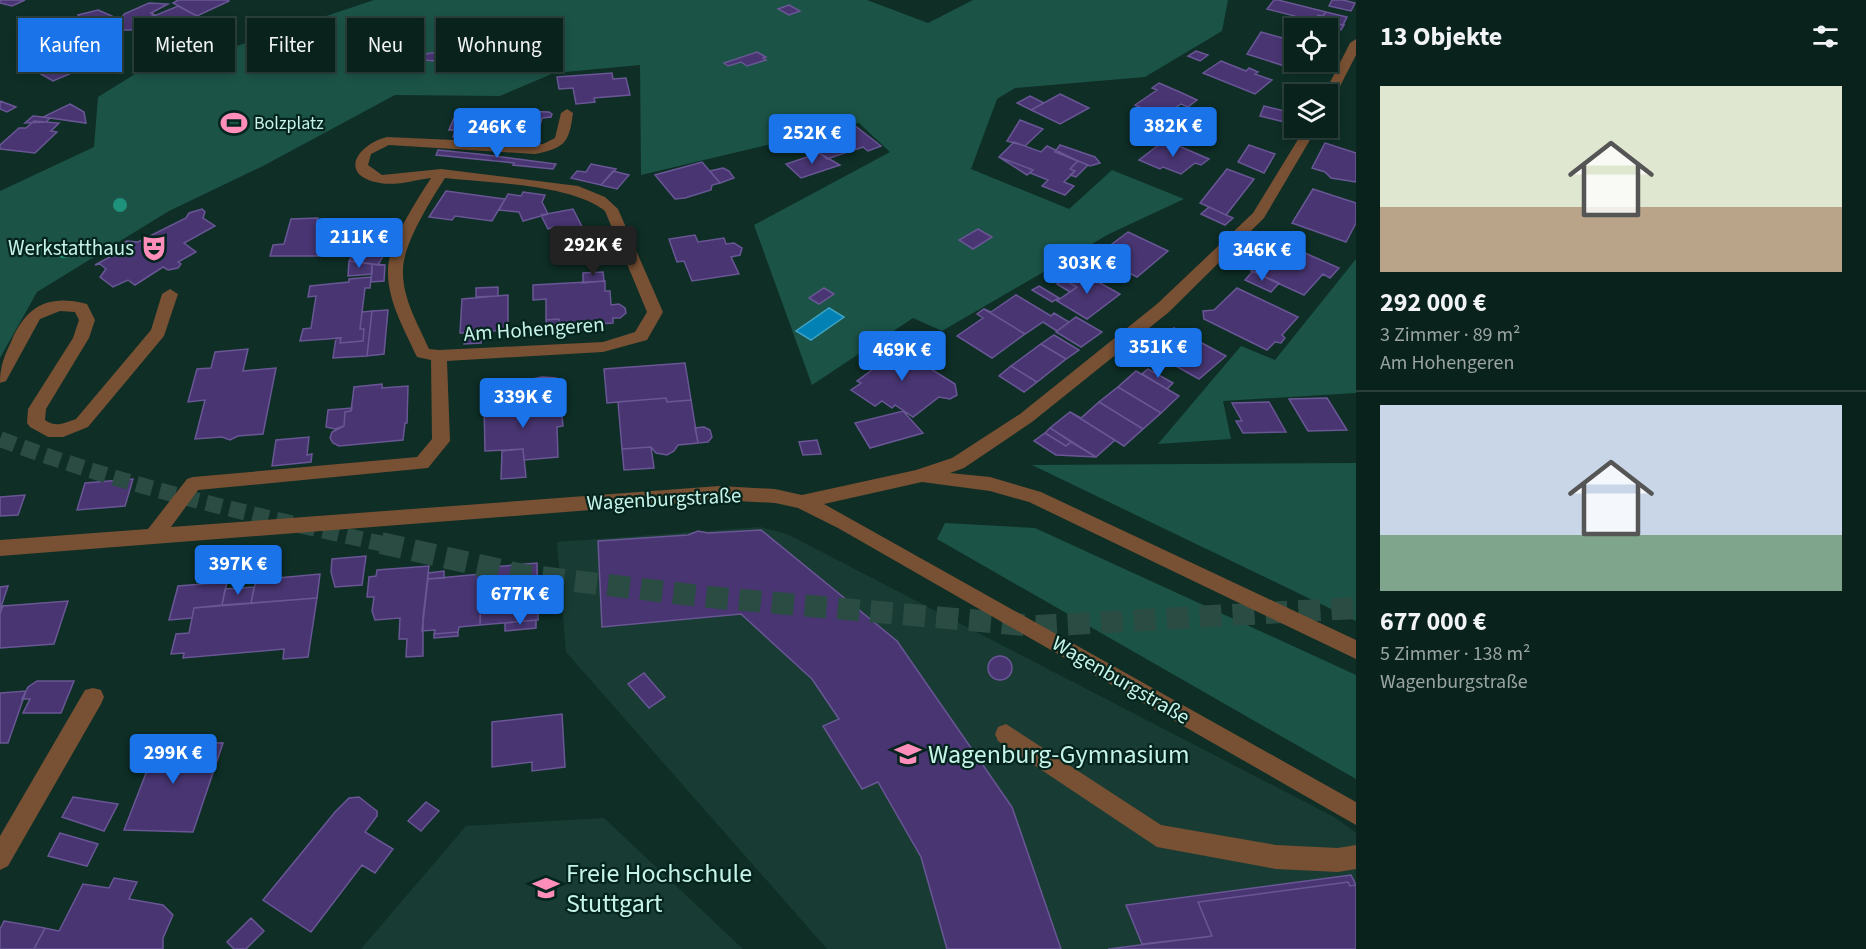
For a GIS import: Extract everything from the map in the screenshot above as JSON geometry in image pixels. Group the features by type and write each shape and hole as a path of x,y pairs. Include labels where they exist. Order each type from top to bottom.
{"street":[{"path":"1335,84 1356,43"},
{"path":"441,172 426,172 394,181 375,177 365,171 361,159 363,153 371,147 387,141 535,150 555,146 563,140 567,113"},
{"path":"802,502 917,477 958,463 1026,418 1163,308 1259,215 1305,138"},
{"name":"Am Hohengeren","path":"441,172 578,190 600,200 611,209 655,312 641,336 603,347 439,356 423,353 399,302 394,267 426,194 441,172"},
{"path":"0,377 29,317 48,308 66,305 81,308 87,320 81,338 37,410 36,423 48,430 63,430 82,423 158,332 170,294"},
{"name":"Am Hohengeren","path":"153,538 193,484 422,463 441,441 439,356"},
{"path":"917,477 979,482 1035,497 1356,650"},
{"name":"Wagenburgstraße","path":"0,548 719,493 775,496 802,502 845,523 1356,814"},
{"path":"0,858 93,697"},
{"path":"1006,734 1157,836 1276,857 1338,860 1356,857"}],"shaded area":[{"path":"374,0 867,0 928,23 973,0 1228,0 1222,31 1145,77 1015,88 997,99 971,169 1069,209 1112,170 1184,199 1109,234 942,331 913,318 812,385 754,225 890,152 859,123 641,175 640,65 554,73 500,96 395,95 263,166 169,211 37,292 0,358 0,191 94,147 98,97 138,72 235,72 235,47 247,43 247,72 335,72 335,18 320,18"},
{"path":"1356,259 1356,393 1223,401 1231,439 1158,444 1241,346 1275,360"},
{"path":"1356,463 1356,621 1032,465"},
{"path":"945,523 1035,528 1356,675 1356,779 937,539"},
{"name":"Wagenburg-Gymnasium","path":"760,527 787,534 1336,818 1356,833 1356,949 827,949 566,652 557,542"},
{"name":"Freie Hochschule Stuttgart","path":"604,818 743,949 361,949 466,826"}],"water":[{"path":"829,308 844,317 811,340 796,331"}],"building":[{"path":"0,0 25,0 12,6 0,3"},
{"path":"178,0 229,1 197,16 173,3"},
{"path":"1274,0 1278,0 1326,12 1323,16 1318,15 1316,18 1302,18 1267,9"},
{"path":"1332,0 1355,3 1351,11 1329,6"},
{"path":"149,3 168,4 151,13 155,15 134,18 134,28 131,30 122,30 124,14"},
{"path":"789,5 800,11 789,15 778,9"},
{"path":"178,6 197,16 192,18 149,18"},
{"path":"98,10 112,16 110,18 80,18 78,15"},
{"path":"1326,12 1347,17 1343,25 1338,24 1338,18 1321,18"},
{"path":"1338,24 1344,25 1341,30 1338,29"},
{"path":"1261,32 1284,38 1284,66 1247,54"},
{"path":"1196,51 1208,55 1200,61 1188,56"},
{"path":"757,52 766,57 763,58 766,60 747,66 741,62 728,66 724,63"},
{"path":"436,53 436,61 424,60 424,55"},
{"path":"1221,61 1246,71 1249,68 1258,72 1255,74 1272,80 1255,94 1203,73"},
{"path":"46,72 74,72 53,81 41,74"},
{"path":"612,73 613,79 626,78 630,95 594,98 595,102 576,104 573,88 559,89 557,77"},
{"path":"1159,83 1197,100 1188,107 1181,104 1162,117 1135,105 1157,90 1152,88"},
{"path":"1060,94 1089,108 1060,124 1031,110"},
{"path":"1030,96 1044,103 1031,110 1017,103"},
{"path":"0,101 16,107 7,112 0,109"},
{"path":"70,104 84,112 86,123 43,117"},
{"path":"1264,106 1284,111 1284,122 1260,116"},
{"path":"470,109 549,112 552,114 551,117 542,118 536,140 531,140 530,143 503,142 497,145 458,140 459,137 453,137 455,130 449,130 454,118 460,118 462,112 468,112"},
{"path":"33,116 50,118 46,122 25,123"},
{"path":"1020,120 1043,129 1025,146 1007,141"},
{"path":"34,121 59,123 51,131 57,132 35,153 0,149 0,145 19,128 26,128"},
{"path":"854,125 881,146 868,151 863,147 827,159 806,142"},
{"path":"1165,140 1209,159 1201,165 1195,163 1181,174 1163,167 1160,169 1139,160"},
{"path":"1014,142 1041,152 1047,146 1078,161 1070,169 1075,171 1064,182 1074,186 1065,195 1042,186 1048,180 1030,173 1033,170 999,157"},
{"path":"1325,143 1356,153 1356,182 1331,178 1325,172 1312,168"},
{"path":"1060,145 1095,157 1100,163 1090,166 1055,152"},
{"path":"1249,145 1275,154 1264,173 1238,162"},
{"path":"438,150 556,164 553,169 513,165 514,163 436,155"},
{"path":"819,153 840,165 801,178 786,164"},
{"path":"999,157 1033,170 1027,175"},
{"path":"1078,161 1088,165 1076,177 1070,175 1075,171 1070,169"},
{"path":"702,162 720,183 712,185 711,190 685,198 675,199 655,175"},
{"path":"591,164 616,169 601,185 571,178 577,171 586,172"},
{"path":"723,168 729,171 734,178 720,183 710,171"},
{"path":"1227,169 1254,179 1226,215 1200,203"},
{"path":"613,171 629,175 617,189 601,185"},
{"path":"1313,189 1356,203 1356,223 1346,242 1292,223"},
{"path":"446,191 505,199 492,221 455,216 452,220 429,217"},
{"path":"523,192 545,195 542,202 548,214 523,221 519,212 499,210 508,194 521,196"},
{"path":"1209,207 1233,218 1225,225 1201,214"},
{"name":"Werkstatthaus","path":"202,209 205,212 203,218 215,226 184,243 196,252 178,262 181,264 178,268 168,270 163,267 135,285 128,280 113,287 100,277 106,269 100,264 95,265 117,253 115,251 118,246 127,241 138,242 186,218 189,213"},
{"path":"573,209 592,246 563,252 553,227 548,229 541,215"},
{"path":"318,218 317,221 346,220 343,234 330,234 324,256 270,256 273,245 284,244 291,219"},
{"path":"978,229 992,237 973,249 959,240"},
{"path":"1128,232 1168,251 1137,277 1096,256"},
{"path":"695,235 698,242 724,238 726,244 734,243 742,248 740,255 731,257 739,274 692,281 684,261 677,262 669,239"},
{"path":"1280,242 1339,268 1330,278 1323,274 1304,295 1251,271 1254,261 1261,261"},
{"path":"1263,243 1274,248 1269,253 1257,248"},
{"path":"359,245 387,249 378,265 349,261"},
{"path":"349,261 372,264 372,274 348,276"},
{"path":"372,264 385,265 384,281 371,282"},
{"path":"1077,270 1120,294 1087,319 1057,301 1077,287 1064,280"},
{"path":"1253,271 1279,283 1271,292 1245,280"},
{"path":"603,272 604,281 583,283 583,273"},
{"path":"371,277 370,288 365,288 360,329 364,329 363,341 340,343 341,338 300,341 303,329 311,328 316,296 308,297 310,286"},
{"path":"1064,280 1077,287 1070,292 1057,284"},
{"path":"605,281 605,291 610,291 611,305 619,304 625,308 626,313 620,318 613,318 613,323 560,326 559,319 546,320 546,299 533,300 533,285"},
{"path":"1039,286 1059,298 1052,302 1032,290"},
{"path":"498,287 498,296 476,297 476,288"},
{"path":"824,288 834,294 819,304 809,298"},
{"path":"1237,288 1298,317 1282,335 1285,338 1281,343 1275,342 1267,350 1204,319 1203,311 1214,310"},
{"path":"508,295 508,330 460,333 462,299"},
{"path":"1016,295 1051,316 1054,313 1069,322 1057,331 1043,322 1025,334 984,309 991,312"},
{"path":"984,309 1025,334 992,358 957,336 983,318 977,314"},
{"path":"388,310 384,354 367,356 372,311"},
{"path":"372,311 367,356 333,358 336,338 341,338 340,343 363,341 364,329 360,329 362,312"},
{"path":"1076,317 1102,332 1081,347 1056,332"},
{"path":"559,319 560,326 547,327 546,320"},
{"path":"588,325 588,329 568,331 568,326"},
{"path":"1174,328 1226,356 1199,379 1147,350"},
{"path":"481,332 481,343 464,344 465,333"},
{"path":"1054,335 1079,350 1066,359 1041,344"},
{"path":"888,342 955,384 957,395 950,399 939,397 913,417 895,405 892,408 882,401 875,406 851,390 861,383 857,381 876,367 864,360"},
{"path":"1041,344 1066,359 1037,382 1011,366"},
{"path":"248,349 243,371 276,368 263,434 238,436 230,440 222,437 195,439 205,400 188,402 197,369 211,368 215,352"},
{"path":"685,363 691,400 667,402 666,398 607,403 604,369"},
{"path":"1011,366 1037,382 1024,392 999,376"},
{"path":"1148,369 1173,383 1167,389 1142,374"},
{"path":"1136,371 1179,396 1161,413 1118,387"},
{"path":"542,377 556,378 557,406 527,408 527,402 523,403 522,381"},
{"path":"382,384 382,388 408,386 407,423 405,423 403,440 339,446 333,443 330,438 332,432 344,426 345,412 351,411 354,387"},
{"path":"1118,387 1161,413 1143,429 1099,402"},
{"path":"666,398 667,402 691,400 698,443 678,445 667,455 656,453 651,447 622,449 618,402"},
{"path":"1327,398 1347,430 1308,431 1289,399"},
{"path":"527,402 527,408 561,406 563,426 557,427 558,457 524,460 523,449 485,451 484,406"},
{"path":"1099,402 1143,429 1124,446 1070,412 1081,418"},
{"path":"1269,402 1286,432 1243,433 1236,421 1242,421 1232,403"},
{"path":"352,408 351,411 345,412 344,426 335,429 326,427 328,410"},
{"path":"903,411 923,433 870,448 855,423"},
{"path":"1070,412 1115,440 1096,457 1050,428"},
{"path":"704,427 710,430 712,437 708,442 698,443 695,428"},
{"path":"1050,428 1071,442 1066,446 1045,433"},
{"path":"1045,433 1066,446 1071,442 1096,457 1056,455 1034,441"},
{"path":"309,437 307,455 312,454 311,462 272,466 276,440"},
{"path":"817,440 821,454 803,455 799,442"},
{"path":"651,447 654,468 624,470 622,449"},
{"path":"523,449 526,477 501,479 502,451"},
{"path":"133,479 125,506 77,510 85,483"},
{"path":"25,495 18,515 0,516 0,497"},
{"name":"Wagenburg-Gymnasium","path":"761,530 897,641 1012,807 1061,949 947,949 921,857 878,782 862,789 823,726 839,719 812,679 741,614 602,627 598,541 688,535 698,531 708,533"},
{"path":"366,556 362,585 335,587 331,572 332,559"},
{"path":"537,563 538,620 480,625 481,568"},
{"path":"429,566 423,617 423,656 406,657 407,639 399,639 400,618 375,620 372,611 374,597 367,597 369,577 376,576 377,570"},
{"path":"444,571 444,578 428,579 428,573"},
{"path":"320,574 317,598 251,603 256,580"},
{"path":"481,574 480,625 459,627 458,632 434,634 435,630 422,631 428,579"},
{"path":"227,582 222,605 194,608 192,618 169,620 178,586"},
{"path":"8,586 1,607 3,606 0,614 0,587"},
{"path":"254,587 251,603 222,605 225,589"},
{"path":"317,598 308,657 283,659 284,649 183,658 184,653 171,654 176,634 189,633 194,608"},
{"path":"68,601 54,644 0,648 0,614 3,606"},
{"path":"536,620 536,628 505,631 505,623"},
{"path":"458,632 458,636 434,638 434,634"},
{"path":"1000,656 1005,657 1011,663 1011,673 1005,679 1000,680 995,679 989,673 988,668 989,663 995,657"},
{"path":"644,673 665,697 649,708 628,684"},
{"path":"37,681 74,681 61,713 23,713 30,699 22,699 28,687"},
{"path":"26,691 8,743 0,743 0,693"},
{"path":"562,714 565,767 532,771 532,762 492,767 492,722"},
{"path":"146,741 223,743 193,832 124,830 148,768 136,764"},
{"path":"73,797 118,804 104,831 62,817"},
{"path":"359,797 377,811 377,816 365,832 393,849 375,873 362,865 311,932 263,900 335,812 349,798"},
{"path":"426,802 439,811 421,831 408,821"},
{"path":"60,833 98,844 87,866 48,856"},
{"path":"1351,875 1356,885 1350,886 1348,882 1198,902 1212,936 1206,937 1142,944 1126,905"},
{"path":"114,878 137,882 129,899 163,905 173,915 163,938 163,949 34,949 45,928 59,931 83,884 109,888"},
{"path":"1348,882 1350,886 1356,885 1356,949 1108,949 1212,936 1198,902"},
{"path":"251,918 264,931 246,949 234,949 227,942"},
{"path":"4,921 45,928 34,949 0,949 0,929"}],"tunnel":[{"path":"0,439 95,472 144,486 388,545"},
{"path":"381,543 523,575 709,597 1036,626 1356,608"}],"place":[{"name":"Bolzplatz","path":"234,123"},
{"name":"Werkstatthaus","path":"154,248"},
{"name":"Wagenburg-Gymnasium","path":"908,754"},
{"name":"Freie Hochschule Stuttgart","path":"546,888"}]}
